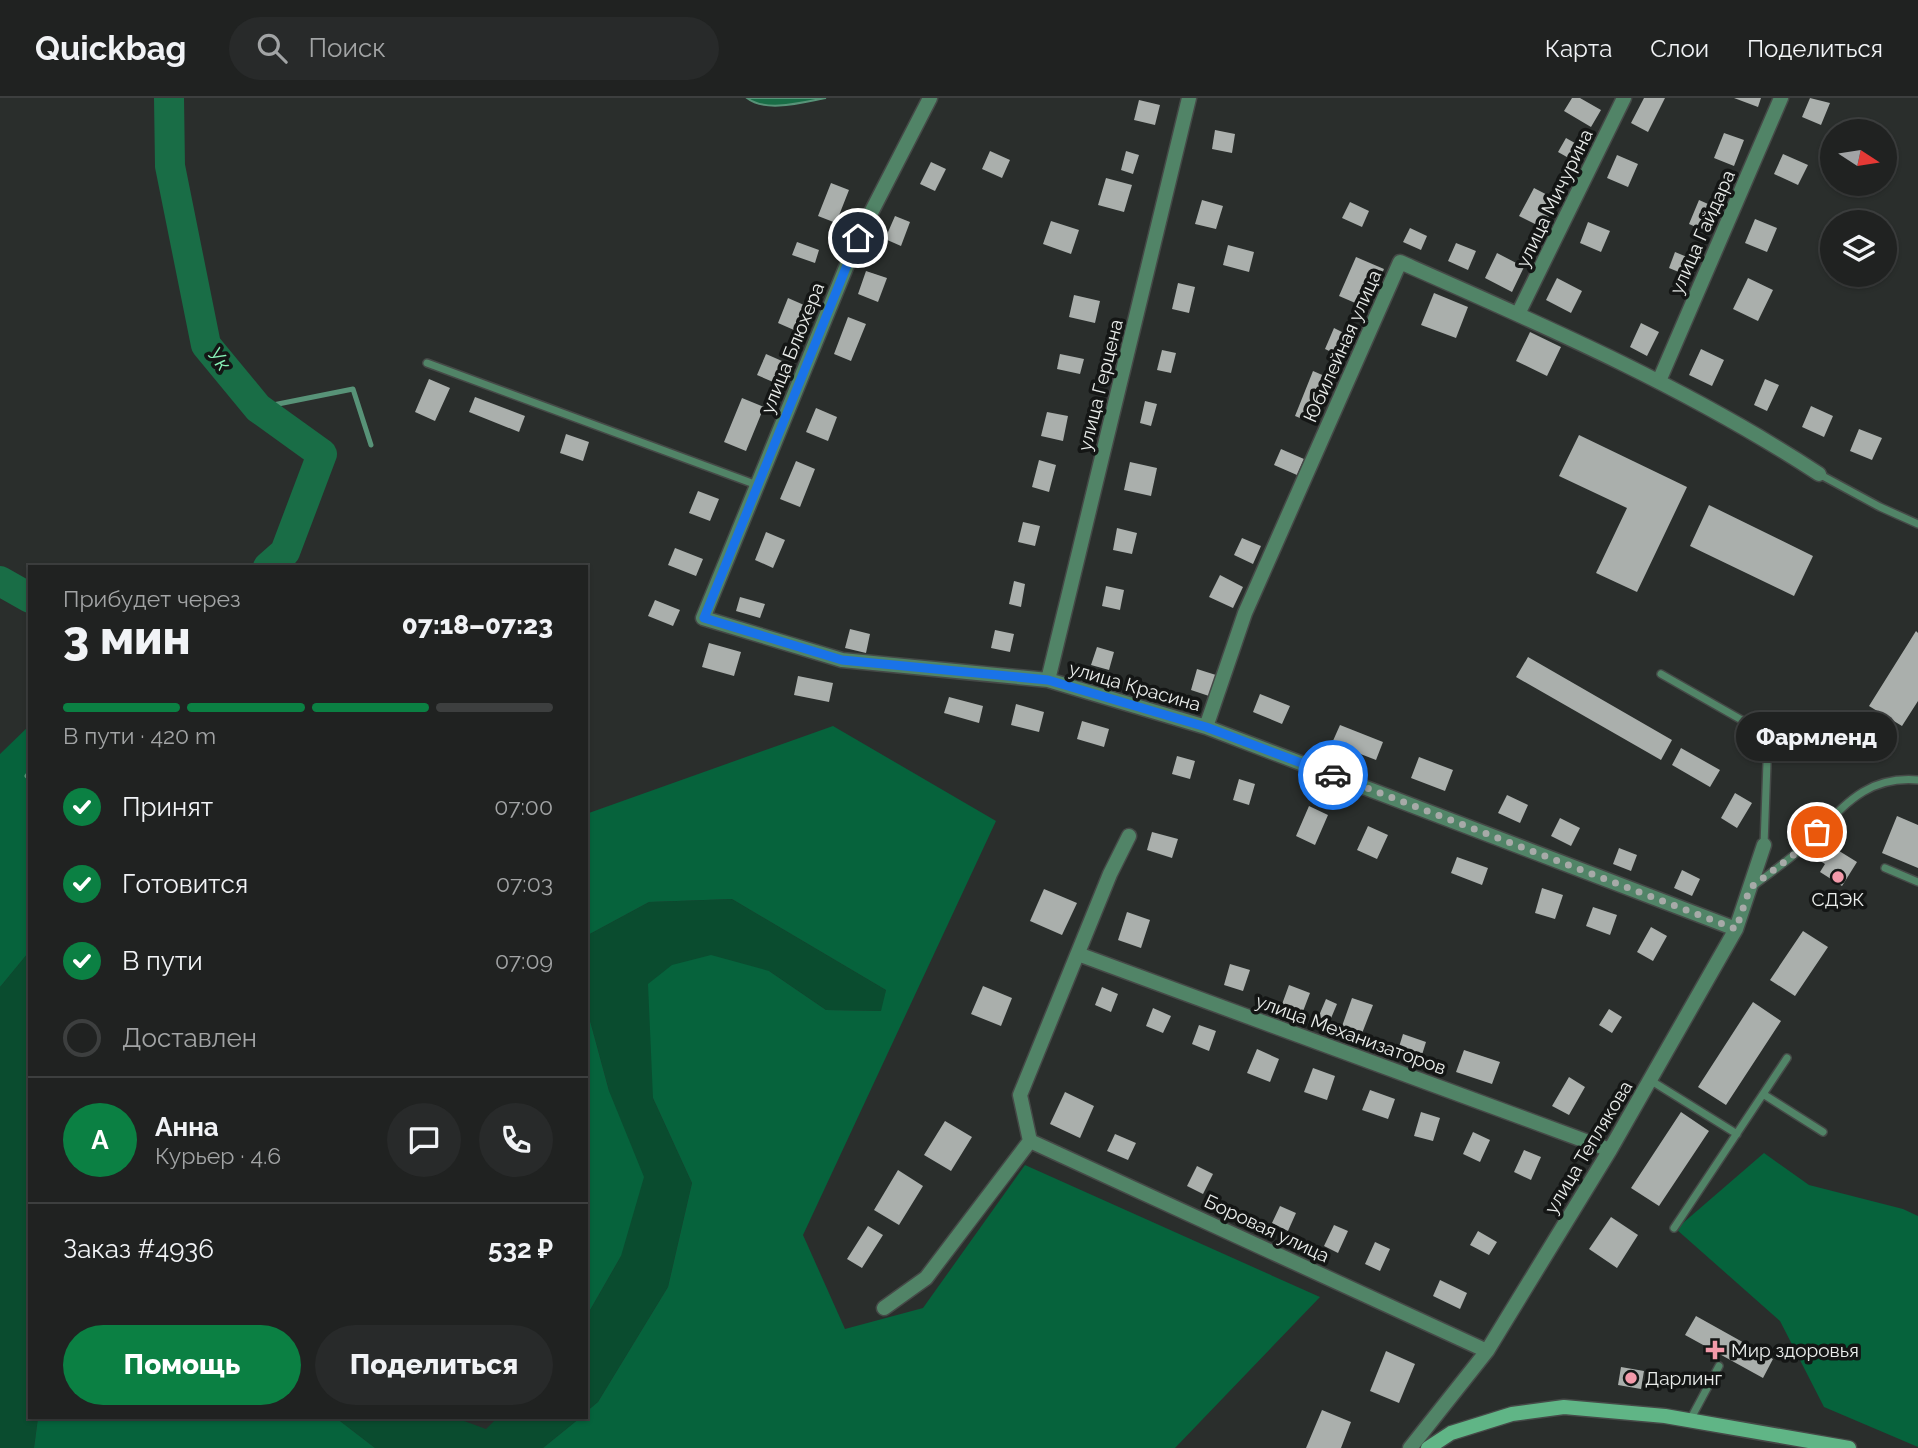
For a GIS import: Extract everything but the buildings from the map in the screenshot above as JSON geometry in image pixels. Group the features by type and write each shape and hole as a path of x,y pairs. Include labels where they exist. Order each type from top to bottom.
{"main road":[{"path":"1428,1448 1451,1433 1475,1425 1512,1414 1564,1407 1665,1416 1822,1446 1849,1448"}],"street":[{"name":"улица Блюхера","path":"704,618 858,238 930,98"},
{"name":"улица Герцена","path":"1048,680 1189,98"},
{"name":"улица Мичурина","path":"1518,314 1624,98"},
{"name":"улица Гайдара","path":"1658,381 1782,98"},
{"name":"Юбилейная улица","path":"1206,727 1245,613 1400,262 1518,314 1658,381 1819,474"},
{"name":"улица Красина","path":"704,618 842,660 1048,680 1206,727 1736,929"},
{"path":"884,1308 926,1278 1030,1141 1020,1095 1110,874 1129,836"},
{"name":"улица Теплякова","path":"1410,1448 1487,1351 1610,1150 1736,929 1764,845"},
{"name":"улица Механизаторов","path":"1078,954 1610,1150"},
{"name":"Боровая улица","path":"1030,1141 1487,1351"}],"lane":[{"path":"427,363 757,485"},
{"path":"1819,474 1918,524"},
{"path":"1661,674 1768,735 1764,845"},
{"path":"1750,888 1800,850 1852,796 1878,783 1902,779 1918,780"},
{"path":"1885,868 1918,882"},
{"path":"1674,1228 1787,1058"},
{"path":"1650,1080 1737,1134"},
{"path":"1763,1094 1823,1132"},
{"path":"1690,1420 1719,1366"}],"shaded area":[{"path":"747,98 826,98 775,106"},
{"path":"833,726 996,821 803,1235 845,1329 923,1308 1025,1165 1320,1297 1175,1448 543,1448 579,1419 588,1419 588,1410 598,1402 668,1287 692,1183 653,1098 648,984 672,965 711,955 769,971 826,1010 881,1011 886,990 732,899 649,902 588,935 588,813"},
{"path":"28,727 28,953 0,987 0,754"},
{"path":"732,899 886,990 882,1011 826,1010 769,971 653,1098 692,1183 668,1287 598,1402 588,1410 588,1314 621,1256 609,1091 588,1013 588,935 649,902"},
{"path":"28,953 28,1419 38,1419 34,1448 0,1448 0,987"},
{"path":"588,1013 609,1091 644,1177 621,1256 588,1314"},
{"path":"1764,1153 1809,1185 1903,1209 1918,1216 1918,1447 1824,1407 1780,1321 1676,1229"},
{"path":"38,1419 337,1419 375,1448 34,1448"},
{"path":"337,1419 459,1419 486,1429 496,1419 579,1419 543,1448 375,1448"}],"waterway":[{"name":"Ук","path":"169,98 170,166 206,345 258,408 322,454 285,552 270,565"},
{"path":"258,408 353,389 371,445"},
{"name":"Ук","path":"0,581 28,597"}],"way so far":[{"path":"1333,775 1736,929 1750,888 1800,850 1817,832"}],"place":[{"name":"Фармленд","path":"1817,832"},
{"name":"СДЭК","path":"1838,877"},
{"name":"Мир здоровья","path":"1715,1350"},
{"name":"Дарлинг","path":"1631,1378"}],"route":[{"path":"858,238 704,618 842,660 1048,680 1206,727 1333,775"}]}
